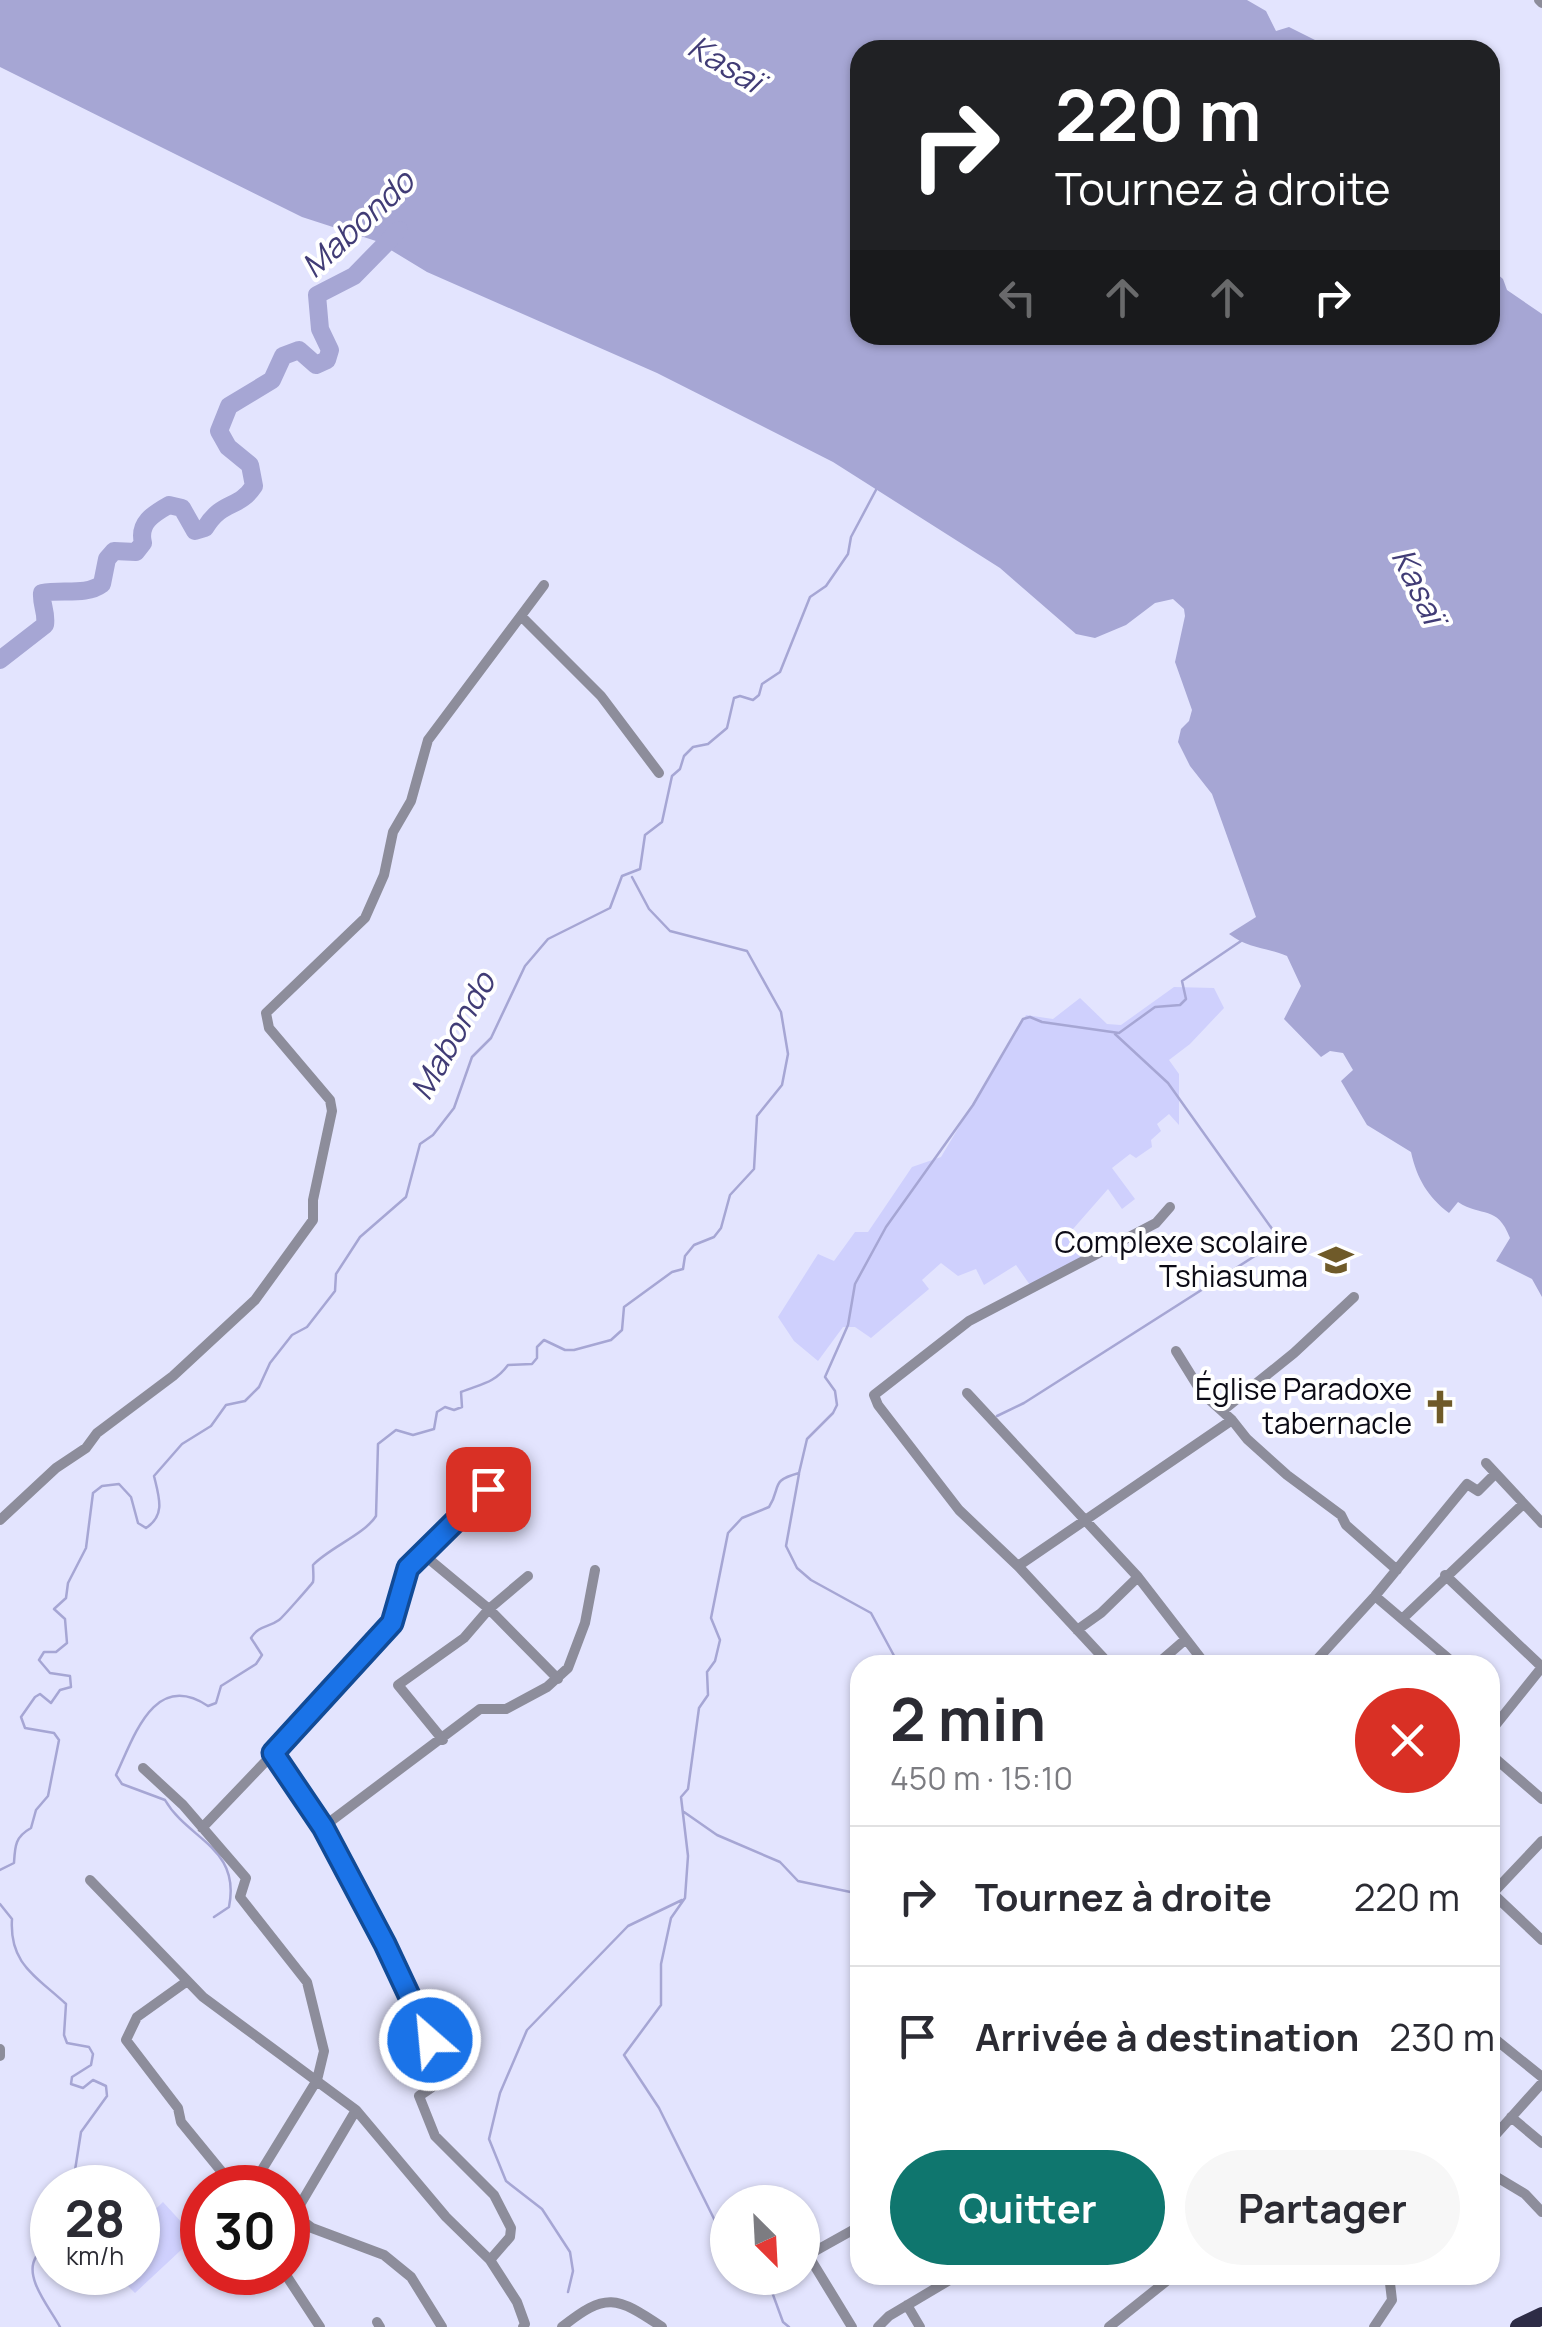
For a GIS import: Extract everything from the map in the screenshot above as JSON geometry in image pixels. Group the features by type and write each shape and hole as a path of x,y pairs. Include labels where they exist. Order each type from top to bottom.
{"highway":[{"path":"1519,2327 1542,2316"}],"street":[{"path":"0,1520 56,1468 86,1448 97,1433 173,1376 255,1300 314,1220 313,1200 332,1111 330,1100 269,1028 266,1012 365,918 384,875 393,832 411,802 428,740 544,585"},
{"path":"520,616 601,696 659,773"},
{"path":"1101,1655 1018,1566 959,1510 878,1405 874,1394 968,1322 1156,1223 1170,1208"},
{"path":"1222,1411 1294,1354 1354,1297"},
{"path":"1176,1351 1202,1393 1259,1450 1341,1515 1346,1525 1397,1570"},
{"path":"968,1393 1138,1577 1198,1655"},
{"path":"1018,1566 1232,1420"},
{"path":"1486,1462 1542,1523"},
{"path":"1321,1655 1376,1596 1467,1484 1478,1490 1495,1474"},
{"path":"202,1828 392,1623 408,1568 488,1489"},
{"path":"1402,1619 1522,1504"},
{"path":"424,1554 489,1609 558,1679"},
{"path":"323,1827 480,1709 506,1710 558,1679 568,1668 585,1622 594,1570"},
{"path":"442,1740 398,1685 464,1638 489,1609 528,1576"},
{"path":"1445,1576 1542,1667 1500,1720"},
{"path":"1077,1630 1138,1577"},
{"path":"1376,1596 1444,1655"},
{"path":"1168,1655 1186,1640"},
{"path":"273,1753 323,1827 446,2069 448,2077 419,2096 435,2136 494,2195 511,2228 510,2237 490,2260"},
{"path":"1500,1763 1542,1799"},
{"path":"142,1768 246,1878 240,1897 307,1982 324,2051 318,2080 266,2165"},
{"path":"1500,1884 1542,1841"},
{"path":"90,1880 186,1982 356,2110 446,2216 490,2260 517,2302 525,2326"},
{"path":"1500,1901 1542,1940"},
{"path":"186,1982 138,2017 126,2040 178,2108 181,2122 216,2165"},
{"path":"1500,2044 1542,2080 1500,2130"},
{"path":"310,2182 356,2110"},
{"path":"1512,2118 1542,2143"},
{"path":"1500,2179 1524,2194 1542,2212"},
{"path":"310,2226 384,2255 411,2277 442,2327"},
{"path":"850,2231 808,2254 852,2327"},
{"path":"878,2327 942,2285"},
{"path":"1109,2327 1162,2285"},
{"path":"1374,2327 1390,2308 1391,2285"},
{"path":"299,2295 320,2327"},
{"path":"570,2325 594,2303 612,2300 662,2327"},
{"path":"907,2306 920,2327"}],"shaded area":[{"path":"1174,987 1214,988 1224,1008 1169,1060 1179,1074 1179,1125 1169,1114 1157,1124 1161,1131 1151,1140 1152,1147 1136,1158 1130,1154 1112,1168 1135,1199 1122,1209 1108,1189 1073,1229 1089,1254 1030,1285 1016,1265 984,1285 976,1269 958,1276 941,1263 922,1280 929,1289 871,1338 855,1327 843,1327 818,1361 794,1341 778,1317 818,1254 834,1261 855,1232 868,1232 912,1167 941,1157 1026,1015 1053,1019 1080,998 1107,1024 1121,1025"},
{"path":"163,2202 180,2221 180,2251 160,2270"}],"water":[{"name":"Kasaï","path":"0,0 1247,0 1266,11 1276,31 1289,27 1315,40 850,40 850,345 1500,345 1500,276 1507,290 1542,314 1542,1297 1532,1279 1496,1261 1510,1238 1500,1220 1458,1202 1449,1213 1442,1207 1424,1187 1411,1152 1367,1125 1341,1081 1353,1070 1343,1053 1330,1051 1321,1057 1284,1019 1301,986 1287,956 1229,934 1256,917 1212,794 1190,766 1178,742 1192,710 1175,662 1184,609 1173,599 1155,603 1126,625 1095,638 1076,634 1000,568 833,462 657,373 427,272 376,241 302,217 0,67"}],"waterway":[{"name":"Mabondo","path":"0,660 45,625 42,593 81,591 102,584 107,559 114,551 136,552 143,543 145,525 157,512 169,505 182,508 195,531 205,528 218,513 248,494 254,486 250,465 228,447 219,431 229,406 272,380 283,356 299,350 316,365 327,360 330,350 320,329 317,295 354,276 399,230"},
{"name":"Mabondo","path":"0,1870 14,1863 19,1839 31,1828 36,1810 48,1796 59,1740 54,1733 25,1728 21,1717 35,1697 40,1694 51,1703 60,1690 71,1687 70,1676 50,1673 39,1660 44,1652 56,1652 67,1643 65,1619 54,1609 66,1598 68,1583 86,1548 93,1493 102,1486 119,1484 131,1497 138,1523 146,1528 159,1511 154,1476 182,1444 211,1426 226,1405 245,1401 259,1387 270,1363 292,1335 307,1327 335,1291 336,1274 360,1237 406,1197 420,1144 433,1135 454,1108 472,1057 491,1038 525,966 548,939 610,908 622,876 640,869 645,835 662,822 672,776 680,769 684,756 693,747 708,744 727,728 734,698 753,700 762,684 780,672 810,597 826,586 848,554 851,537 877,488"},
{"path":"214,1917 229,1907 231,1887 220,1857 165,1800 122,1784 116,1775 148,1713 173,1696 189,1697 208,1706 216,1703 221,1686 256,1664 262,1655 251,1638 254,1634 279,1620 313,1582 313,1565 376,1516 378,1444 396,1430 413,1435 434,1429 437,1412 445,1407 462,1407 461,1392 492,1380 508,1365 532,1364 537,1358 537,1347 544,1340 565,1350 611,1340 622,1330 624,1307 672,1272 683,1269 685,1256 694,1245 714,1237 721,1228 730,1195 754,1169 757,1116 782,1085 788,1054 781,1012 747,951 670,931 649,909 632,877"},
{"path":"710,2211 659,2108 624,2055 661,2005 661,1964 671,1918 685,1898 688,1856 681,1797 688,1789 699,1708 708,1695 707,1672 715,1661 720,1640 711,1618 728,1533 742,1518 769,1507 780,1482 799,1473 807,1439 837,1405 835,1391 825,1377 848,1325 855,1284 886,1227 973,1105 1023,1019 1119,1033 1155,1007 1180,1005 1186,999 1182,981 1241,941"},
{"path":"997,1416 1024,1403 1280,1240 1168,1083 1115,1034"},
{"path":"799,1474 786,1546 797,1568 871,1613 894,1655"},
{"path":"684,1812 717,1835 780,1862 798,1881 850,1892"},
{"path":"568,2292 573,2271 570,2252 542,2209 506,2181 489,2139 500,2093 527,2030 628,1926 682,1900"},
{"name":"Mabondo","path":"0,1904 12,1919 12,1934 20,1958 66,2004 67,2043 89,2047 93,2054 91,2065 72,2077 71,2084 83,2088 93,2080 106,2086 107,2096 81,2132 76,2165"},
{"name":"Mabondo","path":"41,2295 60,2327"},
{"path":"773,2295 783,2322 789,2327"}],"place":[{"name":"Complexe scolaire Tshiasuma","path":"1336,1260"},
{"name":"Église Paradoxe tabernacle","path":"1440,1407"}],"route":[{"path":"430,2040 323,1827 273,1753 392,1623 408,1568 488,1489"}]}
